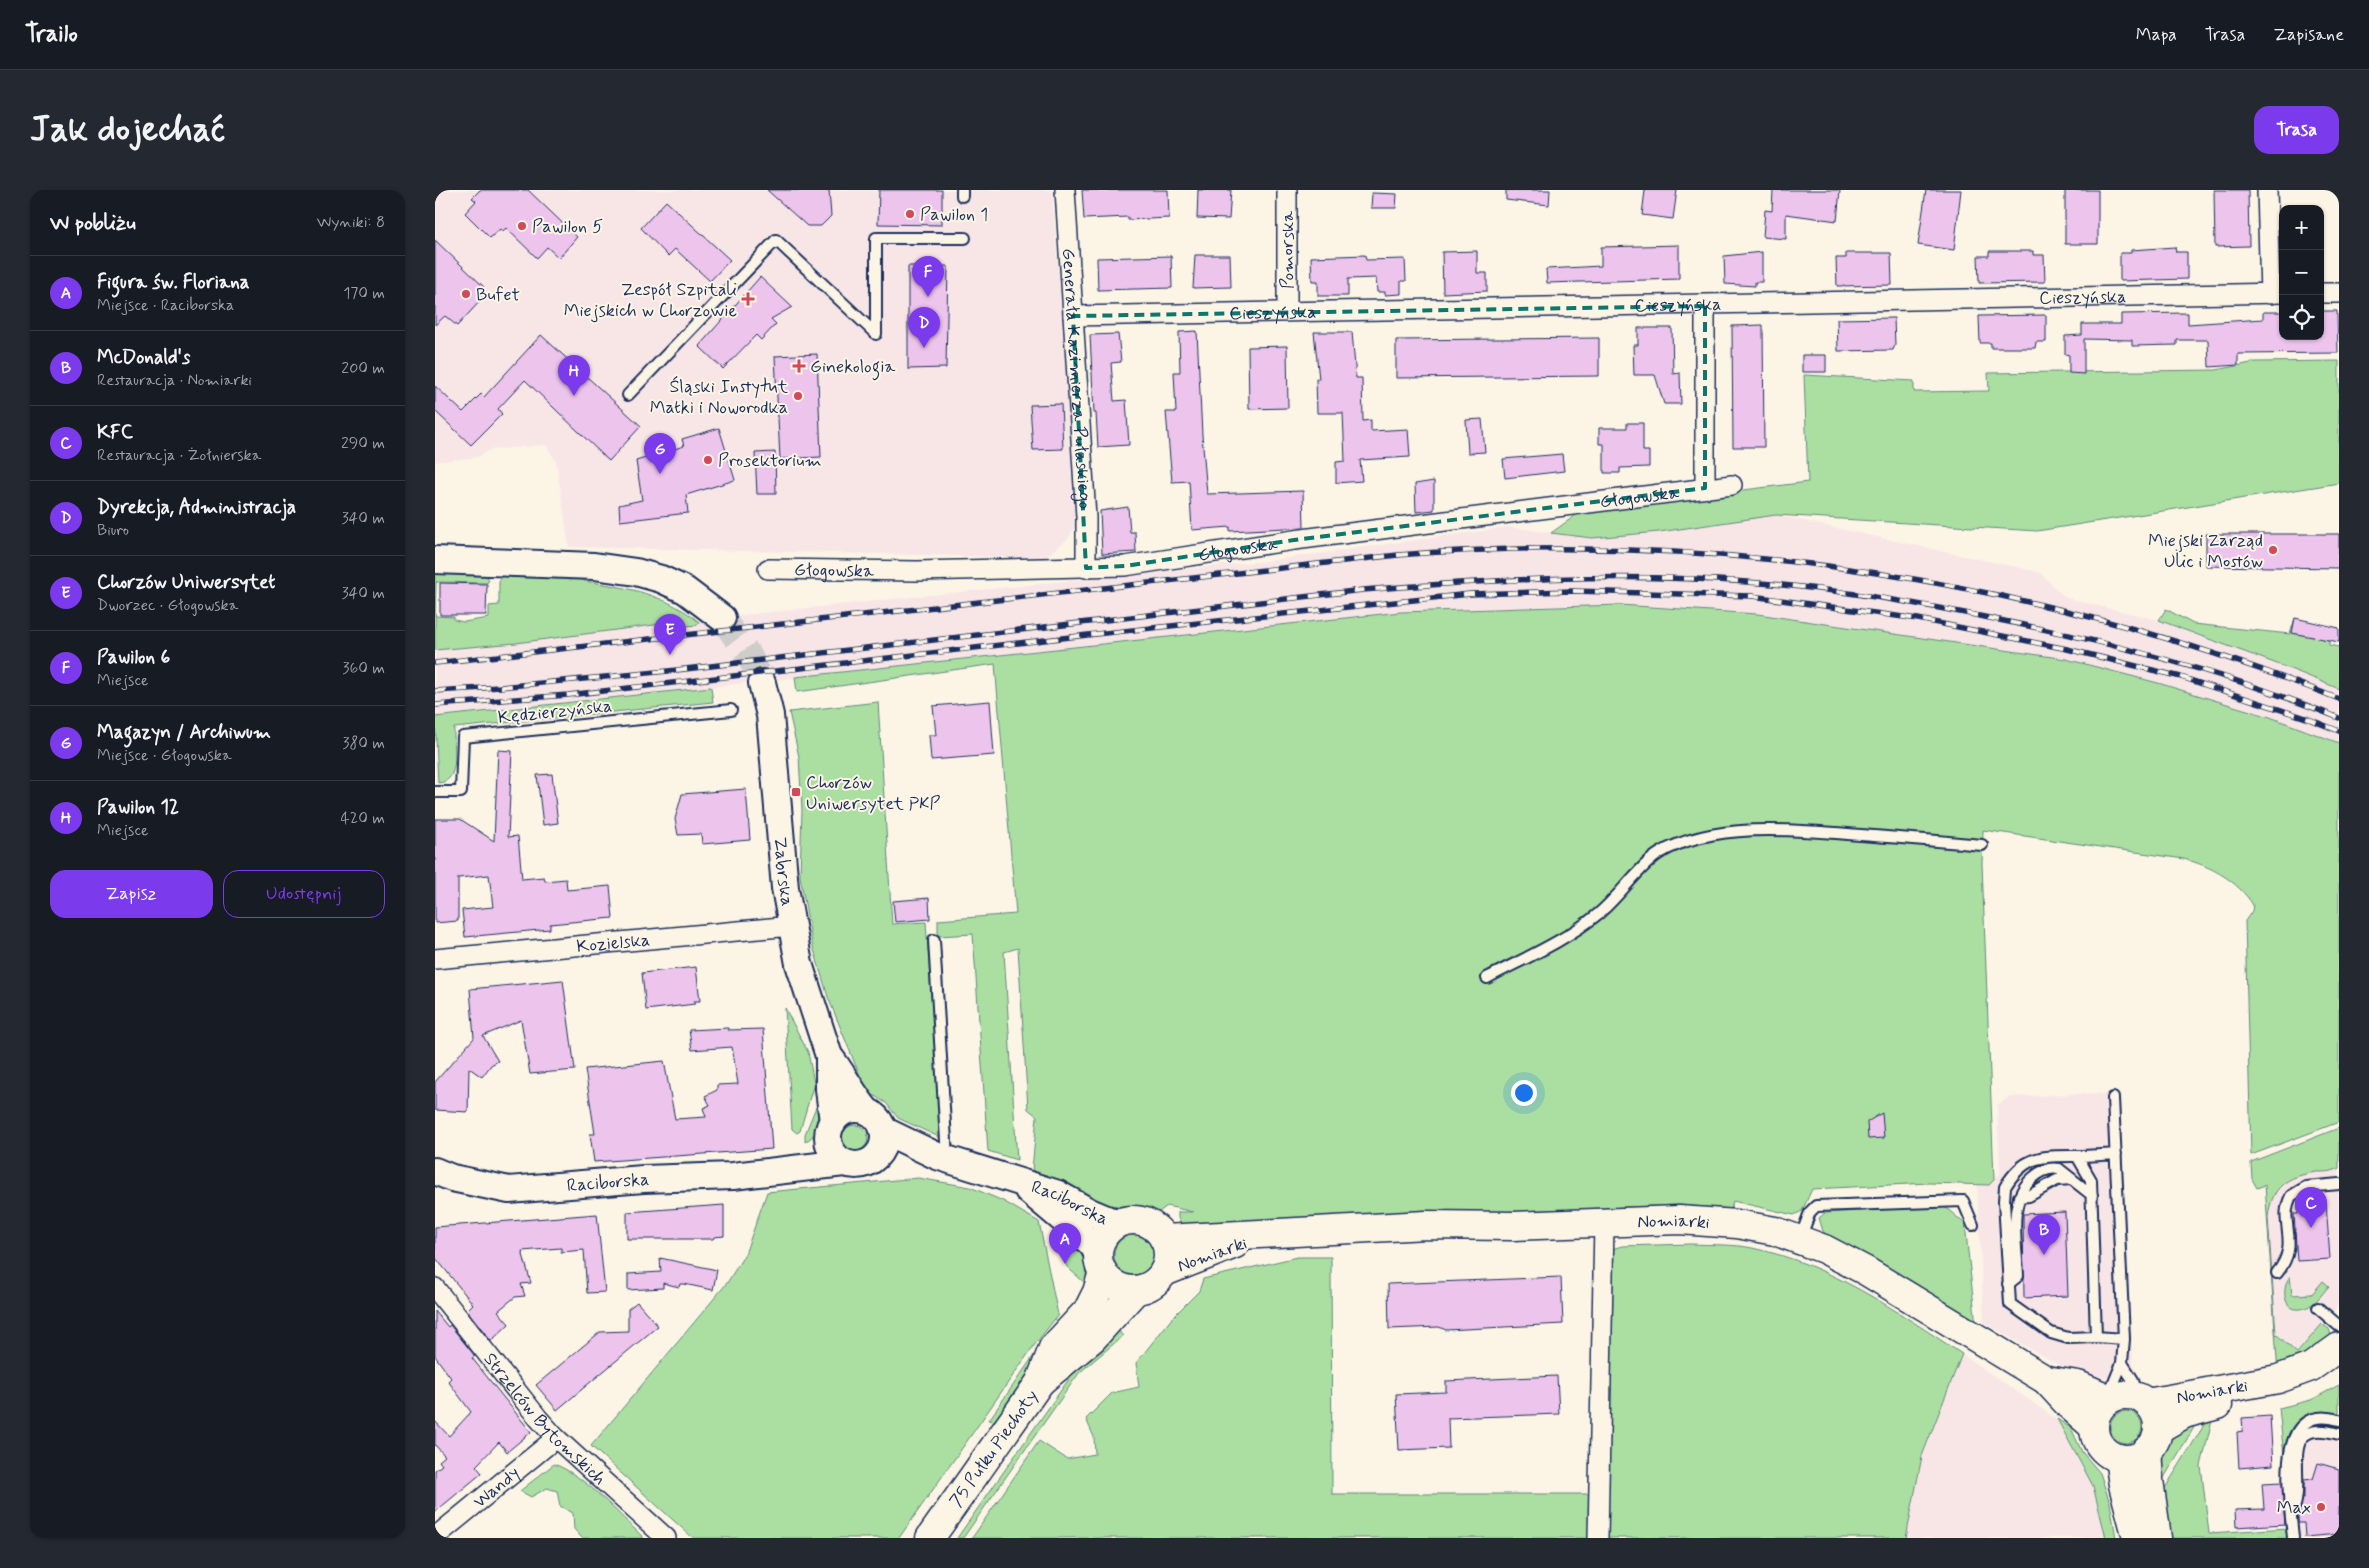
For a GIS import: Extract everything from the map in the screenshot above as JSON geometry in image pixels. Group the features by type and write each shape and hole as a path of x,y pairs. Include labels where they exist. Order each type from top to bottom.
{"main road":[{"path":"1134,1220 1146,1222 1156,1228 1165,1239 1168,1261 1164,1272 1157,1281 1147,1287 1136,1290 1120,1288 1107,1278 1100,1263 1103,1238 1114,1225 1134,1220"},
{"name":"Nomiarki","path":"1165,1239 1261,1236 1302,1231 1426,1225 1604,1223 1679,1220 1716,1221 1757,1227 1800,1239 1866,1271 2047,1380 2069,1405 2094,1427"},
{"name":"Nomiarki","path":"1164,1272 1261,1236"},
{"name":"75 Pułku Piechoty","path":"930,1538 1040,1382 1053,1348 1088,1310 1097,1292 1100,1263"},
{"name":"75 Pułku Piechoty","path":"1040,1382 1099,1332 1136,1290"},
{"path":"2278,1387 2339,1347"},
{"path":"2278,1387 2315,1382 2339,1365"},
{"name":"Nomiarki","path":"2047,1380 2128,1399 2278,1387"},
{"name":"Nomiarki","path":"2153,1440 2184,1414 2278,1387"},
{"path":"2153,1440 2139,1456 2119,1458 2107,1452 2099,1443 2094,1421 2101,1407 2128,1399 2155,1414 2153,1440 2149,1480 2157,1538"},
{"path":"2119,1458 2123,1484 2137,1538"}],"street":[{"name":"Generała Kazimierza Pułaskiego","path":"1065,190 1086,518 1086,568"},
{"name":"Pomorska","path":"1287,190 1287,311"},
{"path":"2267,190 2276,294"},
{"path":"2324,293 2339,293"},
{"name":"Cieszyńska","path":"1073,316 1287,311 1705,306 2276,294"},
{"path":"1705,306 1705,488"},
{"name":"Głogowska","path":"768,569 917,571 1125,566 1294,540 1732,485"},
{"path":"440,557 494,564 588,566 636,572 661,579 685,590 722,618"},
{"name":"Zabrska","path":"762,682 771,723 785,888 791,926 799,964 829,1056 831,1127"},
{"name":"Kozielska","path":"435,959 791,926"},
{"name":"Zabrska","path":"829,1056 843,1073 856,1099 875,1121"},
{"path":"848,1110 875,1121 885,1137 881,1151 871,1162 857,1165 844,1163 832,1152 829,1142 831,1127 848,1110"},
{"name":"Raciborska","path":"875,1121 942,1158 1058,1194 1109,1220 1122,1222"},
{"name":"Raciborska","path":"783,1169 821,1141 831,1127"},
{"name":"Raciborska","path":"871,1162 885,1159 942,1158"},
{"name":"Raciborska","path":"435,1172 452,1178 509,1190 643,1179 733,1176 844,1163"},
{"name":"Raciborska","path":"1018,1182 1091,1244 1100,1263"},
{"path":"1598,1538 1604,1223"},
{"name":"Strzelców Bytomskich","path":"435,1288 490,1360 556,1438 666,1538"},
{"name":"Wandy","path":"435,1537 556,1438"}],"lane":[{"path":"628,395 776,240 876,334 876,238 965,238"},
{"name":"Kędzierzyńska","path":"435,792 461,792 463,737 731,710"},
{"path":"1487,978 1579,928 1598,914 1658,854 1679,843 1705,836 1750,831 1811,831 1982,845"},
{"path":"934,940 942,1158"},
{"path":"2113,1098 2124,1340 2122,1363 2113,1385 2128,1399 2133,1380 2122,1363"},
{"path":"2116,1154 2040,1157 2030,1161 2011,1177 2005,1187 2008,1284 2009,1304 2051,1333 2068,1338 2097,1337 2124,1340"},
{"path":"2077,1156 2091,1180 2097,1337"},
{"path":"2008,1284 2019,1276 2016,1207 2024,1186 2045,1170 2059,1169 2092,1195"},
{"path":"2019,1197 2029,1196 2057,1180 2072,1179"},
{"path":"2277,1273 2289,1252 2287,1211 2291,1196 2300,1188 2339,1184"},
{"path":"1800,1239 1810,1212 1816,1206 1963,1201 1969,1211 1973,1225"},
{"path":"2318,1308 2339,1326"},
{"path":"2293,1538 2288,1465 2296,1434 2307,1421 2314,1418 2321,1416 2339,1420"},
{"path":"2291,1514 2297,1499 2296,1462 2301,1440 2308,1432 2313,1430 2321,1429 2339,1434"}],"highlighted area":[{"path":"1705,306 1705,488 1294,540 1125,566 1086,568 1073,316"}],"shaded area":[{"name":"Zespół Szpitali Miejskich w Chorzowie","path":"435,190 1052,190 1078,522 1067,540 1044,558 569,547 556,462 546,445 490,450 478,457 435,462"},
{"path":"1776,515 2039,572 2066,598 2159,620 2207,639 2283,664 2339,689 2339,743 2270,717 2158,683 2066,659 1757,614 1620,605 1401,612 435,717 435,650 437,649 516,643 668,623 1265,561 1508,527 1592,538 1659,532"},
{"path":"2096,1093 2120,1096 2133,1364 2142,1381 2097,1377 2059,1365 1984,1323 1977,1185 1989,1185 2000,1173 1997,1105 2009,1097"},
{"path":"2339,1154 2339,1305 2278,1372 2265,1184"},
{"path":"1962,1354 2057,1419 2093,1486 2106,1538 1906,1538 1922,1456"},
{"path":"2339,1385 2339,1538 2289,1538 2279,1408 2311,1400"}],"green space":[{"path":"2339,361 2339,483 2037,531 1776,515 1659,532 1592,538 1551,533 1583,510 1808,482 1804,375 1914,381 1914,392 1989,391 1988,373 2216,370 2256,362"},
{"path":"435,569 485,573 489,580 487,583 436,582 435,616"},
{"path":"503,574 580,574 584,581 630,589 659,598 686,612 699,622 696,625 678,627 677,622 516,643 435,650 435,616 454,617 454,620 464,622 489,618 489,606 499,605 499,581"},
{"path":"1620,605 1757,614 2066,659 2158,683 2270,717 2339,743 2339,1122 2251,1155 2245,921 2252,911 2253,905 2247,896 2232,882 2214,870 2184,859 1983,830 1982,864 1994,1180 1989,1185 1929,1183 1812,1189 1802,1211 1794,1215 1733,1201 1731,1209 1680,1205 1501,1212 1185,1232 1178,1218 1178,1212 1193,1212 1167,1206 1159,1212 1142,1206 1104,1204 1062,1182 1032,1170 1037,1116 1028,1109 1018,948 1004,952 1017,1160 988,1151 973,934 938,936 938,920 1016,914 995,664 797,692 795,677 1401,612"},
{"path":"2166,609 2193,624 2290,634 2295,618 2292,633 2329,640 2329,645 2339,647 2339,689 2159,620"},
{"path":"711,687 713,702 454,728 455,762 453,770 446,781 438,783 435,717"},
{"path":"878,702 892,924 926,922 941,1138 898,1118 886,1103 872,1094 862,1081 828,997 812,943 800,876 802,810 799,757 789,712"},
{"path":"785,1008 808,1052 814,1083 800,1131 797,1133 792,1129"},
{"path":"820,1097 823,1117 812,1137 805,1142 805,1134"},
{"path":"855,1125 864,1129 868,1138 864,1147 855,1151 846,1147 842,1138 846,1129"},
{"path":"2339,1128 2339,1168 2331,1171 2305,1174 2289,1180 2277,1190 2270,1206 2268,1217 2276,1334 2297,1353 2322,1324 2329,1329 2332,1338 2278,1374 2265,1185 2257,1188 2252,1179 2251,1162"},
{"path":"918,1178 970,1187 1003,1201 1039,1222 1058,1315 1033,1347 899,1538 693,1538 591,1446 727,1283 745,1254 767,1192"},
{"path":"1944,1206 1965,1224 1976,1325 1829,1239 1823,1231 1819,1218 1825,1213"},
{"path":"1138,1235 1145,1238 1151,1244 1154,1255 1153,1263 1145,1272 1138,1275 1130,1275 1123,1272 1115,1263 1114,1251 1117,1244 1126,1236"},
{"path":"1730,1245 1752,1248 1781,1255 1809,1265 1862,1291 1962,1354 1922,1456 1906,1538 1607,1538 1612,1249 1622,1246"},
{"path":"1075,1246 1085,1264 1086,1284 1067,1267 1065,1261"},
{"path":"1297,1257 1331,1257 1332,1494 1594,1494 1593,1538 972,1538 1039,1441 1067,1459 1095,1454 1094,1437 1086,1419 1112,1393 1139,1387 1136,1363 1173,1317 1199,1291 1203,1279"},
{"path":"2290,1276 2292,1295 2312,1294 2323,1281 2329,1286 2309,1307 2292,1308 2288,1305 2285,1294 2285,1288"},
{"path":"1078,1300 1028,1374 999,1422 989,1420 1037,1351"},
{"path":"1117,1329 1123,1336 1079,1373 963,1538 957,1538 1076,1369"},
{"path":"2339,1385 2339,1414 2316,1412 2301,1420 2292,1435 2284,1456 2279,1408 2311,1400"},
{"path":"2126,1411 2138,1415 2142,1427 2138,1439 2126,1443 2114,1439 2110,1427 2114,1415"},
{"path":"2057,1419 2071,1428 2082,1452 2100,1473 2110,1503 2116,1538 2106,1538 2093,1486"},
{"path":"2212,1420 2201,1466 2209,1533 2288,1528 2289,1538 2164,1538 2162,1493 2206,1422"},
{"path":"2196,1424 2162,1481 2164,1453 2172,1438 2186,1427"},
{"path":"554,1464 590,1486 644,1538 582,1538 574,1529 573,1513 560,1506 557,1491 547,1488 531,1497 520,1491"}],"building":[{"name":"Pawilon 5","path":"480,190 528,190 577,237 559,258 547,247 537,258 506,228 503,231 500,229 490,238 465,213 476,201 472,198"},
{"path":"767,190 829,190 831,216 821,226 807,226"},
{"name":"Pawilon 1","path":"879,190 942,190 942,225 878,224"},
{"path":"1082,190 1168,190 1169,218 1128,220 1128,217 1084,219"},
{"path":"1198,190 1231,190 1229,219 1197,218"},
{"path":"1506,190 1550,190 1549,205 1506,200"},
{"path":"1645,190 1677,190 1673,219 1642,215"},
{"path":"1773,190 1840,190 1837,221 1786,214 1786,239 1763,237 1765,210 1772,211"},
{"path":"1926,190 1961,190 1954,250 1918,245"},
{"path":"2065,190 2098,190 2098,244 2065,244"},
{"path":"2214,190 2248,190 2249,246 2215,247"},
{"path":"1372,193 1397,194 1396,208 1371,208"},
{"path":"666,201 730,260 710,281 675,249 668,256 641,228"},
{"path":"435,240 484,287 478,293 483,298 457,326 445,316 435,325"},
{"path":"1679,245 1679,279 1547,283 1546,269 1601,266 1601,247"},
{"path":"2175,247 2176,252 2187,252 2187,279 2120,281 2120,253 2131,253 2131,250"},
{"path":"1477,251 1477,273 1487,273 1487,291 1443,293 1442,252"},
{"path":"1989,251 2033,251 2033,255 2044,255 2045,282 1979,283 1978,256 1989,256"},
{"path":"1762,252 1762,282 1755,282 1755,286 1725,284 1724,256"},
{"path":"1846,253 1891,253 1892,285 1837,286 1836,258 1846,258"},
{"path":"1195,255 1230,255 1231,287 1193,288"},
{"path":"1365,255 1366,260 1405,259 1406,281 1401,281 1401,294 1385,295 1385,292 1377,292 1376,278 1348,279 1348,296 1318,296 1318,281 1312,281 1311,257"},
{"path":"1171,256 1172,288 1098,290 1097,258"},
{"path":"908,266 948,266 946,368 908,369"},
{"path":"760,277 792,307 771,319 776,324 761,340 756,335 723,369 699,346"},
{"path":"2324,311 2337,311 2338,353 2238,354 2238,365 2209,367 2208,340 2177,340 2177,345 2132,346 2132,340 2084,339 2084,374 2069,373 2069,355 2065,354 2065,336 2082,335 2082,324 2121,324 2121,314 2188,313 2188,324 2263,319 2263,312 2279,312 2279,340 2324,340"},
{"path":"2046,315 2046,342 2036,342 2035,348 1991,348 1991,343 1980,343 1979,316"},
{"path":"1894,318 1895,345 1893,350 1838,351 1837,319"},
{"path":"1763,325 1764,447 1733,447 1732,326"},
{"path":"1638,328 1672,328 1673,374 1680,373 1681,404 1664,404 1655,375 1634,375 1633,345 1638,345"},
{"path":"1197,331 1207,494 1303,491 1304,527 1230,531 1230,527 1192,530 1189,481 1172,482 1166,412 1176,412 1174,372 1180,372 1179,332"},
{"path":"1314,332 1352,332 1356,378 1362,378 1363,421 1371,420 1371,431 1408,429 1410,457 1360,460 1362,481 1336,483 1336,462 1345,461 1343,413 1317,413 1316,379 1319,379"},
{"path":"1118,334 1121,362 1111,363 1114,401 1126,400 1129,445 1098,447 1096,413 1094,413 1090,335"},
{"path":"541,335 641,426 609,461 525,380 498,409 502,414 471,445 435,411 435,386 463,412 481,394 484,397"},
{"path":"1599,338 1599,376 1396,378 1396,340"},
{"path":"1287,346 1288,408 1249,409 1248,347"},
{"name":"Śląski Instytut Matki i Noworodka","path":"817,354 821,457 780,459 775,356"},
{"path":"1802,355 1826,355 1826,372 1802,372"},
{"path":"1061,404 1063,449 1033,450 1030,405"},
{"path":"1482,419 1485,452 1468,453 1466,420"},
{"path":"1627,423 1643,423 1643,451 1649,451 1649,467 1620,468 1620,473 1604,473 1604,444 1599,444 1599,428 1627,428"},
{"path":"719,428 735,480 686,495 688,513 620,521 619,505 642,500 636,461 684,446 682,439"},
{"path":"775,452 776,494 757,494 755,453"},
{"path":"1562,454 1564,471 1505,478 1503,459"},
{"path":"1434,481 1434,510 1416,512 1415,484"},
{"path":"1128,507 1130,532 1135,532 1136,552 1102,554 1100,511"},
{"name":"Miejski Zarząd Ulic i Mostów","path":"2206,534 2339,534 2339,568 2206,566"},
{"path":"440,583 487,584 486,615 440,615"},
{"path":"2295,618 2339,628 2339,642 2292,633"},
{"path":"990,701 994,755 931,760 929,735 936,735 933,706"},
{"path":"498,750 512,751 508,837 518,836 522,879 544,877 545,881 566,879 567,890 610,886 613,918 550,924 550,929 465,937 462,910 493,907 489,875 458,878 458,921 435,923 435,819 460,819 494,841"},
{"path":"552,774 558,823 543,825 537,775"},
{"path":"746,789 750,840 702,844 701,834 678,835 675,819 682,794"},
{"path":"929,898 930,919 895,922 893,901"},
{"path":"696,967 700,1001 694,1001 695,1004 646,1010 642,973"},
{"path":"563,980 575,1070 530,1074 521,1020 483,1036 498,1061 491,1065 482,1077 469,1068 468,1112 435,1110 435,1082 474,1038 470,989"},
{"path":"728,1028 728,1030 763,1029 772,1149 594,1162 590,1134 595,1134 585,1069 664,1061 675,1119 706,1117 703,1108 710,1105 705,1096 717,1090 717,1085 738,1084 732,1047 692,1050 689,1030"},
{"path":"1882,1113 1884,1138 1868,1139 1867,1122"},
{"path":"2326,1203 2330,1259 2297,1261 2294,1214 2298,1214 2298,1205"},
{"path":"724,1205 724,1236 714,1237 713,1239 627,1239 627,1212"},
{"path":"2065,1212 2068,1296 2024,1298 2023,1214"},
{"path":"597,1214 605,1292 587,1293 584,1250 561,1252 561,1248 522,1251 531,1283 521,1284 525,1296 515,1297 498,1311 509,1324 491,1341 467,1310 473,1304 435,1257 435,1227"},
{"path":"660,1258 717,1270 713,1290 684,1284 680,1284 679,1287 663,1283 663,1288 628,1290 628,1274 661,1272"},
{"path":"1561,1277 1563,1324 1446,1330 1439,1327 1389,1329 1388,1284"},
{"path":"637,1302 658,1326 557,1410 536,1385 600,1332 628,1331 628,1309"},
{"path":"435,1311 448,1327 450,1325 475,1356 472,1358 531,1432 507,1452 499,1442 476,1466 482,1473 435,1512 435,1470 442,1465 439,1461 445,1456 435,1445 435,1421 449,1436 471,1412 448,1381 451,1378 435,1356"},
{"path":"1557,1376 1559,1414 1448,1418 1449,1448 1399,1450 1396,1394 1446,1392 1446,1381"},
{"path":"2270,1416 2273,1465 2239,1468 2237,1432 2243,1431 2242,1418"},
{"name":"Max","path":"2318,1463 2339,1469 2339,1534 2305,1537 2304,1523 2298,1523 2298,1514 2304,1496 2304,1480 2313,1479"},
{"path":"2282,1482 2285,1524 2236,1527 2235,1510 2264,1509 2262,1483"}],"tunnel":[{"path":"722,618 750,657 762,683"}],"railway":[{"path":"435,663 1398,555 1518,549 1638,550 1758,558 1877,573 1995,595 2112,623 2226,658 2339,699"},
{"path":"435,691 500,687 668,671 1363,590 1507,580 1651,578 1699,579 1812,588 1908,602 1972,614 2132,650 2216,674 2339,718"},
{"path":"435,705 568,695 1105,633 1470,594 1573,591 1752,596 1918,619 2067,649 2181,677 2306,718 2339,731"}],"place":[{"name":"Pawilon 1","path":"910,214"},
{"name":"Pawilon 5","path":"522,226"},
{"name":"Bufet","path":"466,294"},
{"name":"Pawilon 6","path":"928,297"},
{"name":"Zespół Szpitali Miejskich w Chorzowie","path":"748,299"},
{"name":"Dyrekcja, Administracja","path":"924,348"},
{"name":"Ginekologia","path":"799,366"},
{"name":"Pawilon 12","path":"574,396"},
{"name":"Śląski Instytut Matki i Noworodka","path":"798,396"},
{"name":"Prosektorium","path":"708,460"},
{"name":"Magazyn / Archiwum","path":"660,474"},
{"name":"Miejski Zarząd Ulic i Mostów","path":"2273,550"},
{"name":"Chorzów Uniwersytet","path":"670,655"},
{"name":"Chorzów Uniwersytet PKP","path":"796,792"},
{"name":"KFC","path":"2311,1228"},
{"name":"McDonald's","path":"2044,1255"},
{"name":"Figura św. Floriana","path":"1065,1264"},
{"name":"Max","path":"2321,1507"}]}
